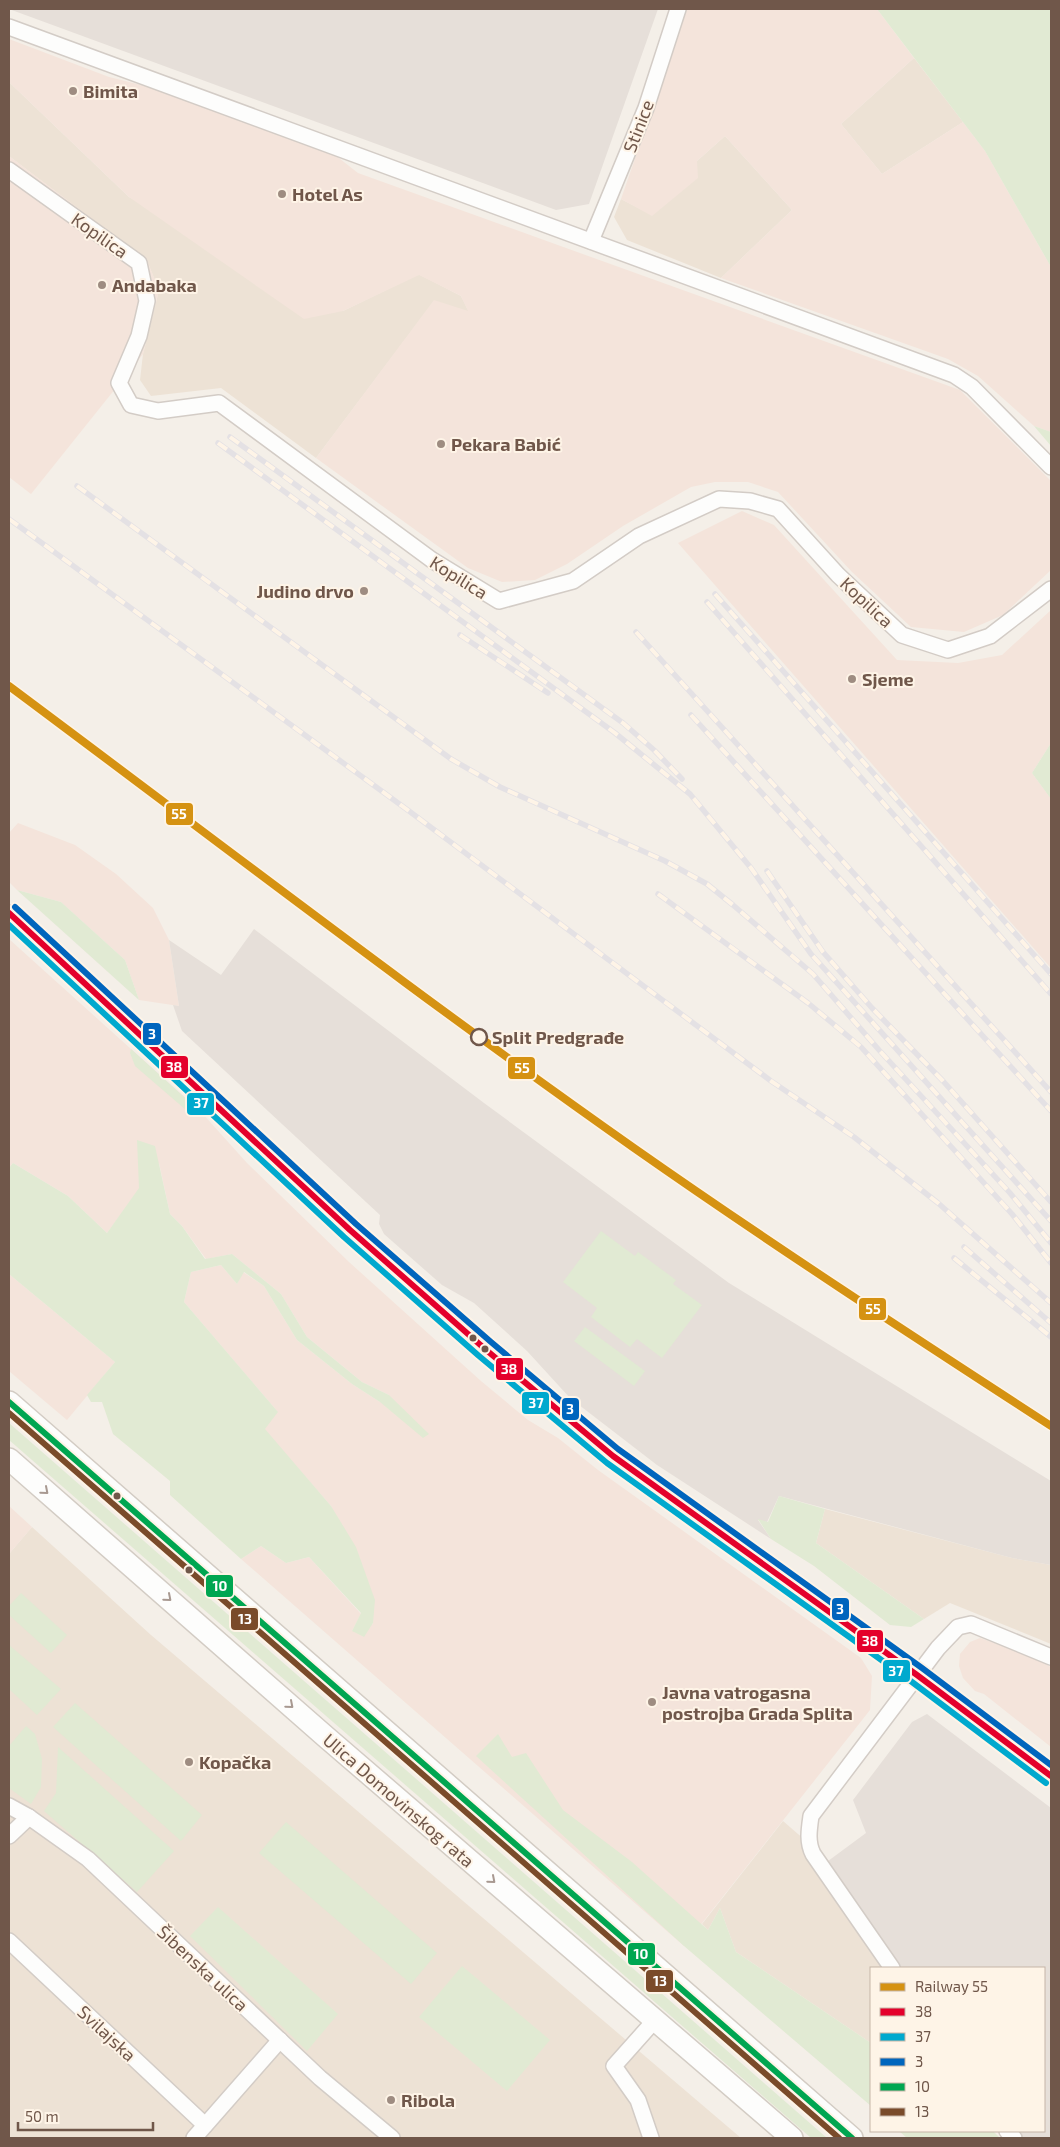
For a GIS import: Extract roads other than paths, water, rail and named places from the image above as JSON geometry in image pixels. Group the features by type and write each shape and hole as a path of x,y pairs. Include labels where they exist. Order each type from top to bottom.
{"main road":[{"path":"9,1402 852,2138"},
{"name":"Ulica Domovinskog rata","path":"9,1459 326,1737 792,2138"}],"street":[{"name":"Stinice","path":"591,241 646,108 678,9"},
{"path":"9,26 954,375 972,387 1051,467"},
{"name":"Kopilica","path":"9,170 139,263 148,301 139,336 119,383 131,406 158,411 218,403 432,560 499,601 573,581 639,536 719,499 750,501 778,509 838,575 902,635 948,650 990,636 1051,589"},
{"path":"9,913 350,1230 598,1443 1051,1776"},
{"path":"891,1967 819,1864 809,1846 808,1831 811,1816 916,1675 958,1627 971,1624 1051,1657"},
{"name":"Šibenska ulica","path":"9,1806 30,1817 88,1859 320,2078 392,2138"},
{"path":"9,1836 30,1817"},
{"name":"Svilajska","path":"9,1941 205,2125"},
{"path":"651,2138 638,2100 614,2066 655,2020"},
{"path":"194,2138 280,2040"}],"railway":[{"path":"230,437 623,723 654,750 682,779"},
{"path":"218,443 615,733 690,794 751,868 811,954 1051,1221"},
{"path":"77,486 451,759 500,787 665,861 707,884 813,974 879,1050 1010,1193 1051,1243"},
{"path":"9,519 409,811 771,1081 854,1137 938,1203 1051,1303"},
{"path":"715,594 1051,974"},
{"path":"707,602 1051,994"},
{"path":"636,632 1051,1092"},
{"path":"460,635 548,693"},
{"path":"691,715 1051,1111"},
{"path":"767,871 823,952 872,1008 943,1081 1051,1202"},
{"path":"658,894 808,1003 861,1047 1012,1214 1051,1263"},
{"path":"964,1247 1051,1323"},
{"path":"954,1258 1051,1337"}],"rail line":[{"name":"55","path":"9,686 555,1092 789,1254 1051,1426"}],"place":[{"name":"Bimita","path":"73,91"},
{"name":"Hotel As","path":"282,194"},
{"name":"Andabaka","path":"102,285"},
{"name":"Pekara Babić","path":"441,444"},
{"name":"Judino drvo","path":"364,591"},
{"name":"Sjeme","path":"852,679"},
{"name":"Split Predgrađe","path":"479,1037"},
{"name":"Javna vatrogasna postrojba Grada Splita","path":"652,1702"},
{"name":"Kopačka","path":"189,1762"},
{"name":"Ribola","path":"391,2100"}]}
